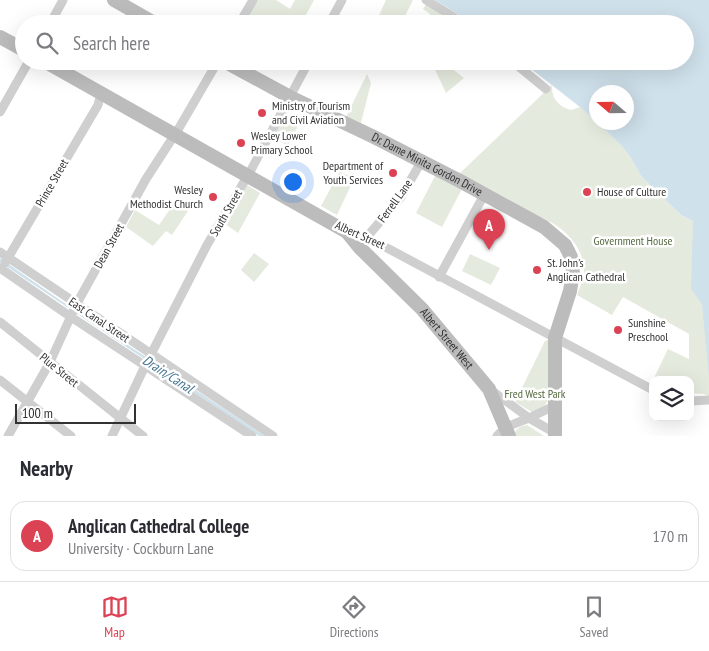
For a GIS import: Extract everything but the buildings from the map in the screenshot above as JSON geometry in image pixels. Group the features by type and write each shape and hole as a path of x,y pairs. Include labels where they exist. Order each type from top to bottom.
{"main road":[{"path":"114,0 140,15"},
{"path":"0,37 15,45"},
{"name":"Albert Street","path":"60,70 347,232"},
{"name":"Dr. Dame Minita Gordon Drive","path":"240,70 290,97 374,137 544,227 569,250 572,264 572,282 555,338 555,434"},
{"name":"Albert Street West","path":"347,232 360,248 422,309 489,389"},
{"path":"489,389 504,433"}],"street":[{"path":"55,15 63,0"},
{"path":"244,15 253,0"},
{"path":"334,15 342,0"},
{"path":"426,0 450,15"},
{"path":"0,112 25,70"},
{"name":"Dean Street","path":"8,436 50,362 74,311 146,179 213,70"},
{"name":"South Street","path":"112,436 207,245 304,70"},
{"path":"522,70 546,89"},
{"name":"Prince Street","path":"3,266 98,105 101,94"},
{"name":"Ferrell Lane","path":"366,238 401,196 421,162"},
{"path":"439,277 484,195"},
{"name":"Albert Street","path":"347,232 366,238 649,388"},
{"name":"East Canal Street","path":"0,252 3,266 148,361 272,436"},
{"path":"3,266 148,361 252,436"},
{"name":"Plue Street","path":"0,322 143,436"},
{"path":"0,380 71,436"},
{"name":"Albert Street West","path":"489,389 555,434"},
{"path":"694,401 709,400"},
{"path":"504,433 554,406"}],"green space":[{"path":"255,0 276,0 290,9 295,0 314,0 306,15 247,15"},
{"path":"386,0 413,0 406,15 379,15"},
{"path":"426,4 441,14 430,15 423,9"},
{"path":"435,70 454,70 464,78 446,93"},
{"path":"367,74 371,83 361,123 346,117"},
{"name":"Government House","path":"552,85 554,98 559,104 571,110 580,107 589,115 589,130 605,130 621,145 641,176 681,215 693,221 699,294 709,318 709,397 704,394 694,393 694,376 655,376 668,349 689,359 689,334 623,297 612,315 577,295 584,276 583,263 575,244 568,236 551,222 532,215 459,174"},
{"path":"282,118 298,126 288,146 272,137"},
{"path":"340,171 349,176 348,178 353,181 337,215 321,206"},
{"path":"435,176 462,189 442,227 416,213"},
{"path":"247,185 260,193 238,233 225,224"},
{"path":"175,202 188,211 172,235 166,231 153,246 126,227 135,210 159,225"},
{"path":"254,253 269,264 254,282 241,270"},
{"path":"470,254 500,268 491,285 462,271"},
{"name":"Fred West Park","path":"545,341 550,341 549,399 543,408 532,412 515,402"},
{"path":"527,425 544,436 514,436 518,428"}],"water":[{"path":"435,0 709,0 709,378 702,304 691,289 693,221 681,215 641,176 621,145 605,130 634,130 634,85 589,85 589,115 533,70 694,70 694,15 459,15"},
{"name":"Drain/Canal","path":"0,258 265,436 259,436 0,262"}],"place":[{"name":"Ministry of Tourism and Civil Aviation","path":"262,113"},
{"name":"Wesley Lower Primary School","path":"241,143"},
{"name":"Department of Youth Services","path":"393,173"},
{"name":"House of Culture","path":"587,192"},
{"name":"Wesley Methodist Church","path":"213,197"},
{"name":"Anglican Cathedral College","path":"489,250"},
{"name":"St. John's Anglican Cathedral","path":"537,270"},
{"name":"Sunshine Preschool","path":"618,330"}]}
